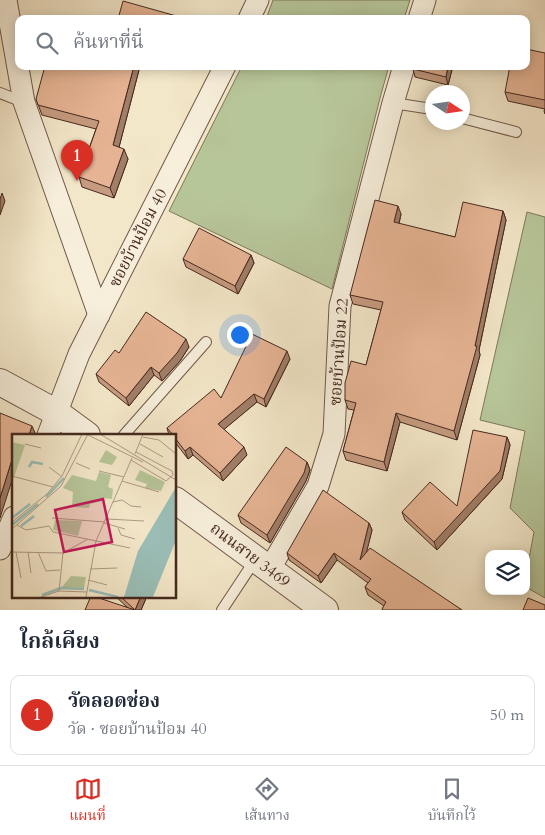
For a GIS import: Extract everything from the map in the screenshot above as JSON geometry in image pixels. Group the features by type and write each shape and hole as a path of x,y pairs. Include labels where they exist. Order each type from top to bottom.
{"street":[{"path":"6,0 15,51"},
{"path":"251,15 258,0"},
{"path":"420,15 425,0"},
{"path":"18,70 24,102 99,315"},
{"name":"ซอยบ้านป้อม 40","path":"53,424 79,354 223,70"},
{"name":"ซอยบ้านป้อม 22","path":"262,564 318,486 334,434 340,306 403,70"},
{"path":"0,382 53,424 84,434"},
{"name":"ถนนสาย 3469","path":"176,501 262,564 310,605"},
{"path":"0,549 12,521"}],"lane":[{"path":"0,92 24,102"},
{"path":"393,103 425,109"},
{"path":"470,120 516,132"},
{"path":"125,434 206,342"},
{"path":"222,610 262,564"}],"green space":[{"path":"273,0 410,0 405,15 267,15"},
{"path":"240,70 388,70 332,289 169,211"},
{"path":"527,212 545,217 545,598 530,589 530,554 534,532 510,508 525,431 480,420"}],"building":[{"path":"123,1 173,15 119,15"},
{"path":"530,50 545,53 545,100 505,92 509,70 530,70"},
{"path":"44,70 133,70 113,145 124,149 110,188 79,177 99,121 38,105 36,99"},
{"path":"417,70 447,70 446,77"},
{"path":"375,200 398,206 394,222 455,237 463,202 503,211 475,346 477,346 454,431 396,413 384,462 343,451 356,403 345,400 345,383 351,361 366,365 383,302 350,295"},
{"path":"199,228 251,255 235,286 183,259"},
{"path":"146,312 186,339 177,353 159,373 151,367 126,398 96,374 115,350 119,353"},
{"path":"252,334 287,351 264,399 254,394 218,424 244,447 220,473 190,447 185,451 176,439 176,434 172,434 167,428 214,389 221,398"},
{"path":"0,413 32,426 29,434 12,434 12,459 0,498"},
{"path":"473,430 507,437 500,471 434,542 402,512 430,482 457,506"},
{"path":"286,447 307,462 304,473 267,535 238,515"},
{"path":"323,490 369,523 360,560 370,548 462,610 383,610 386,602 365,587 371,579 334,553 318,576 287,553"},
{"path":"90,598 99,598 135,610 85,610"},
{"path":"122,598 140,598 135,610"},
{"path":"528,598 545,605 545,610 523,610"}],"place":[{"name":"วัดลอดช่อง","path":"77,181"}]}
